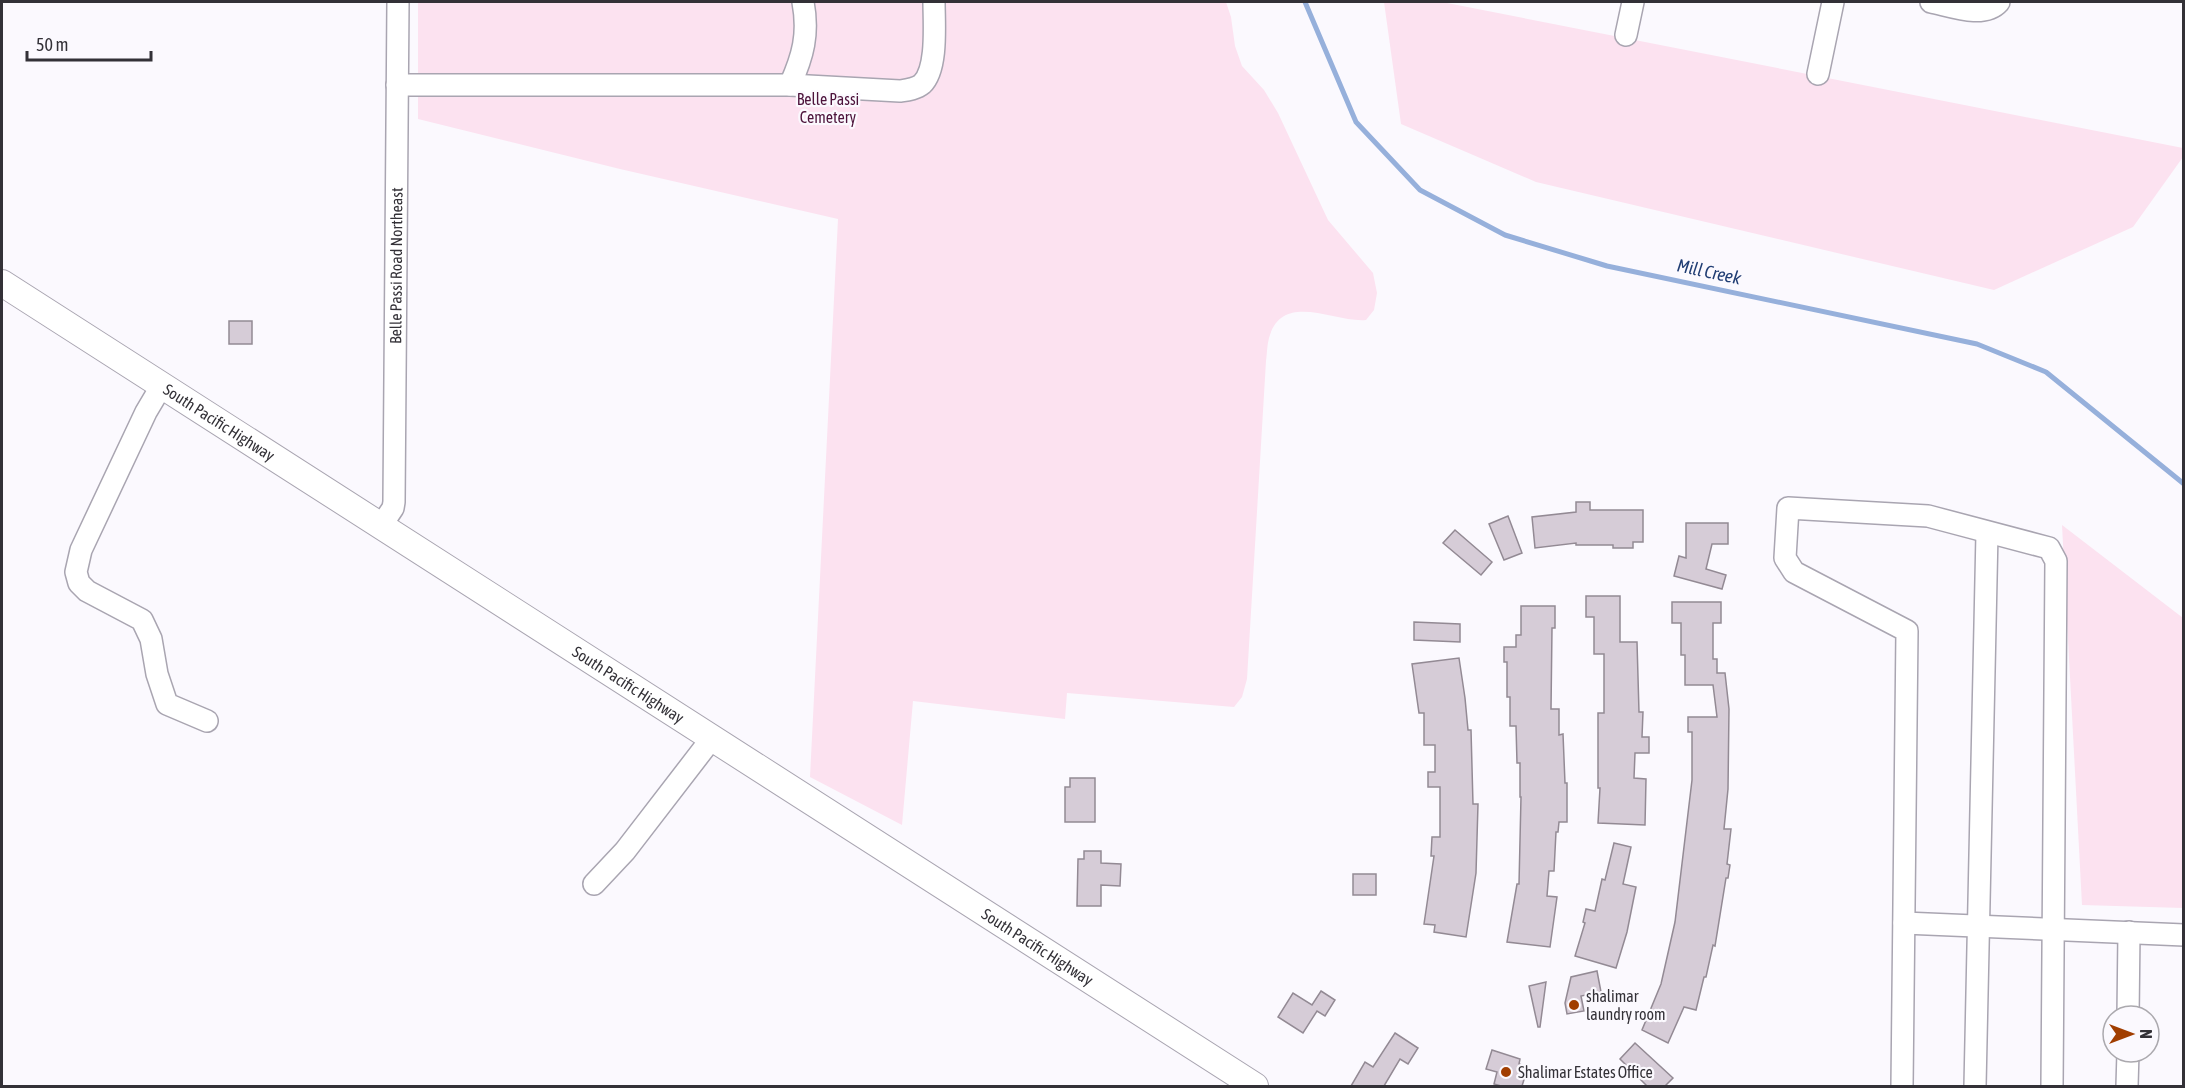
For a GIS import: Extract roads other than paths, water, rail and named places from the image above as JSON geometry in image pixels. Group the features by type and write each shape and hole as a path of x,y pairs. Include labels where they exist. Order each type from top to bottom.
{"main road":[{"name":"South Pacific Highway","path":"2,283 1255,1086"}],"street":[{"name":"Belle Passi Road Northeast","path":"381,526 393,508 394,502 399,2"},
{"path":"790,85 801,61 805,45 806,21 803,2"},
{"path":"398,86 790,85 910,90 921,84 929,74 932,59 934,2"},
{"path":"1626,35 1633,2"},
{"path":"1818,75 1833,2"},
{"path":"1931,2 1984,11 1997,4"},
{"path":"162,386 146,412 81,550 76,572 79,583 87,591 142,620 151,639 157,675 167,704 207,721"},
{"path":"1902,1086 1907,631 1794,572 1785,558 1788,508 1929,516 2049,548 2056,561 2052,1086"},
{"path":"1976,1086 1987,533"},
{"path":"594,884 625,851 712,738"},
{"path":"1904,923 2184,935"},
{"path":"2128,1004 2129,932"},
{"path":"2127,1086 2128,1064"}],"waterway":[{"name":"Mill Creek","path":"1305,2 1356,122 1420,190 1505,235 1607,266 1977,344 2046,372 2184,484"}],"place":[{"name":"shalimar laundry room","path":"1574,1005"},
{"name":"Shalimar Estates Office","path":"1506,1072"}],"park label":[{"name":"Belle Passi Cemetery","path":"828,108"}]}
